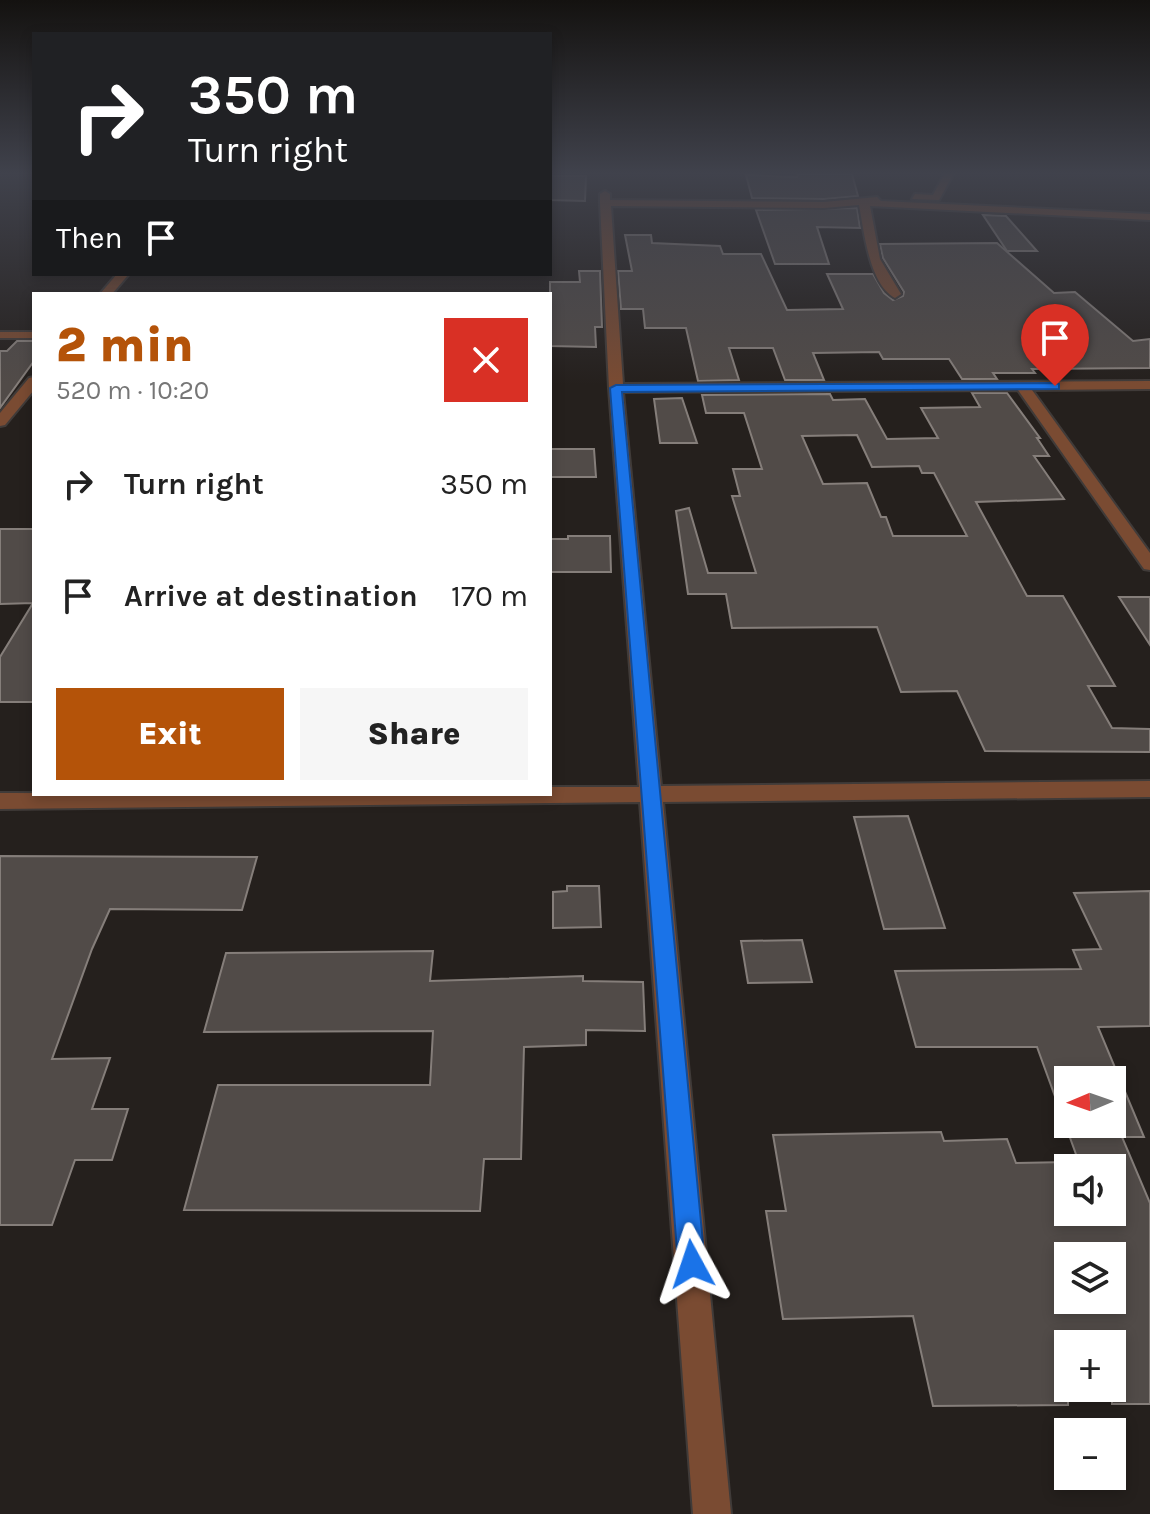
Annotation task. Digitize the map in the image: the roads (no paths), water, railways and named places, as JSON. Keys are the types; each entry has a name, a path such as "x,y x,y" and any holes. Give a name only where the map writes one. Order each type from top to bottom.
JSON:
{"street":[{"path":"608,244 616,388 712,1514"},
{"path":"871,244 874,259 895,294"},
{"path":"108,292 121,276"},
{"path":"0,422 32,383"},
{"path":"616,388 1150,385"},
{"path":"1023,387 1150,565"},
{"path":"0,801 1150,789"}],"lane":[{"path":"0,335 32,335"}]}
